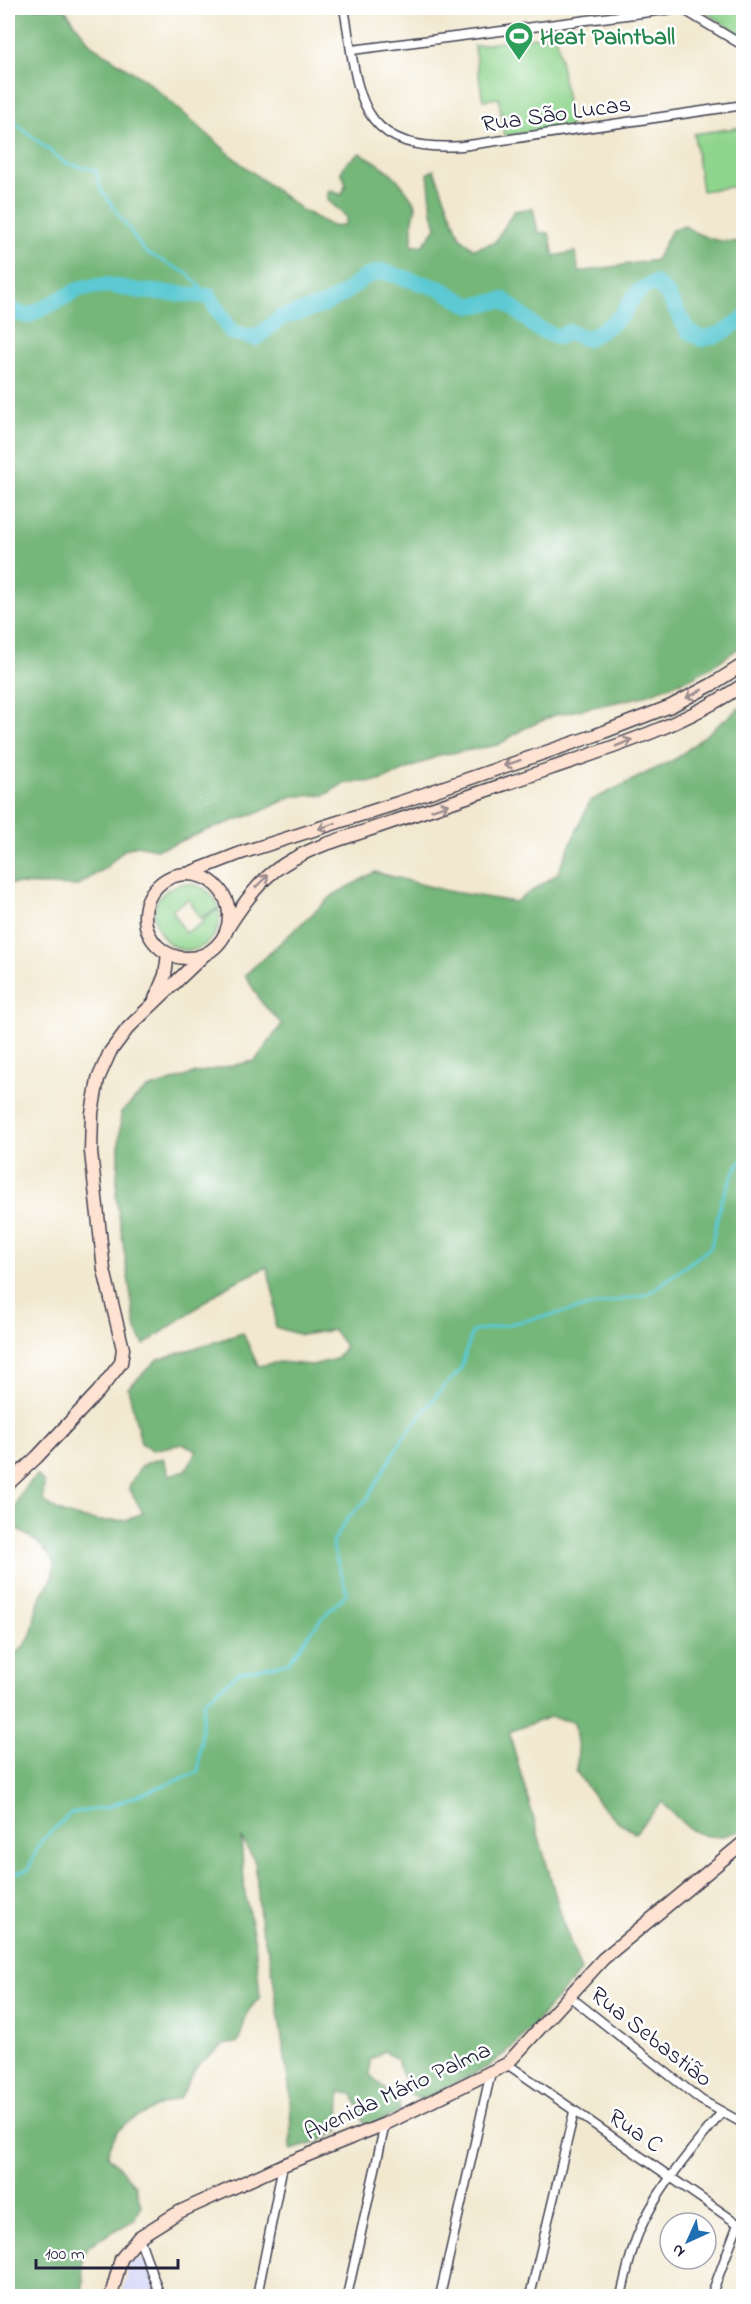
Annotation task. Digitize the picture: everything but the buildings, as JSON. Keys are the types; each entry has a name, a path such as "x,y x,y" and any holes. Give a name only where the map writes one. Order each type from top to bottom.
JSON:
{"main road":[{"path":"204,955 183,959 168,954 159,948 150,937 145,923 145,909 150,895 159,884 175,875 187,874 241,853 401,802 596,735 671,706 744,664"},
{"path":"8,1484 37,1457 98,1392 121,1363 123,1349 104,1270 92,1152 92,1113 98,1079 110,1052 128,1028 204,955 218,946 244,903 260,882 292,858 326,844 598,753 677,721 726,696 744,684"},
{"path":"187,874 206,879 221,891 228,909 227,929"},
{"path":"154,1002 165,975 168,954"},
{"name":"Avenida Mário Palma","path":"111,2296 121,2259 139,2236 180,2212 283,2165 385,2124 507,2064 603,1959 744,1842"}],"street":[{"path":"344,8 352,50 681,8 744,46"},
{"name":"Rua São Lucas","path":"352,50 363,103 370,116 379,126 397,138 415,145 436,148 744,105"},
{"name":"Rua Sebastião","path":"569,1996 701,2100 744,2124"},
{"name":"Rua C","path":"507,2064 741,2226"},
{"path":"440,2296 491,2072"},
{"path":"530,2296 574,2112"},
{"path":"621,2296 639,2232 670,2177 722,2112"},
{"path":"347,2296 385,2124"},
{"path":"257,2296 283,2165"},
{"path":"711,2296 741,2226"},
{"path":"139,2236 160,2296"}],"shaded area":[{"path":"131,2259 146,2261 158,2296 122,2296"}],"green space":[{"path":"8,8 64,8 91,45 147,81 239,162 302,210 336,227 345,224 346,217 327,199 329,190 342,195 346,183 341,172 346,163 360,153 392,174 416,205 412,225 412,246 423,245 436,228 428,173 434,170 460,237 474,249 495,242 514,211 533,208 538,232 549,233 554,256 575,252 579,272 656,260 672,230 685,226 713,239 728,242 743,241 743,645 691,678 640,697 555,715 523,729 498,745 440,755 380,781 344,783 325,795 293,796 260,812 168,846 156,849 137,845 124,850 105,868 77,886 12,884 8,881"},
{"path":"699,8 743,8 743,36"},
{"path":"556,34 571,127 504,136 499,98 483,100 474,46"},
{"path":"743,127 743,185 702,191 694,134"},
{"path":"743,705 743,1831 721,1836 702,1835 687,1827 662,1802 635,1833 601,1806 576,1771 578,1750 574,1722 550,1717 509,1732 564,1925 581,1971 517,2043 488,2067 422,2100 410,2095 397,2060 384,2051 370,2060 370,2075 399,2102 400,2112 366,2128 353,2094 340,2092 339,2131 318,2142 291,2150 290,2093 270,1957 261,1927 255,1862 241,1838 245,1894 255,1942 260,1997 248,2011 238,2043 225,2044 198,2065 179,2098 158,2106 125,2124 118,2131 109,2147 108,2155 135,2185 141,2205 134,2220 89,2245 82,2259 84,2280 81,2296 8,2296 8,1659 25,1644 32,1632 41,1595 52,1578 54,1563 36,1542 13,1527 16,1505 26,1487 37,1475 44,1482 43,1500 60,1512 93,1520 130,1519 143,1513 129,1488 141,1467 163,1458 169,1475 186,1470 197,1450 183,1444 152,1450 141,1443 128,1388 157,1360 243,1333 258,1366 280,1362 312,1365 336,1359 345,1346 333,1330 301,1335 275,1327 275,1300 267,1267 229,1285 144,1345 136,1330 116,1196 121,1112 145,1090 196,1073 255,1061 282,1024 262,1003 245,975 333,895 375,872 447,891 515,902 557,874 590,801 677,758"},
{"path":"181,884 199,886 209,892 219,908 200,918 189,899 172,909 185,933 203,923 201,920 219,909 219,922 215,933 210,940 196,949 182,950 169,943 160,932 155,919 156,905 164,893"}],"waterway":[{"path":"8,114 19,126 65,163 95,170 102,191 145,252 188,274 209,296"},
{"path":"8,310 28,316 82,288 108,285 140,291 209,296 231,332 256,338 280,318 321,306 342,295 365,277 381,271 441,289 470,306 504,300 538,329 558,337 569,332 587,339 619,318 640,291 656,283 667,294 688,331 702,339 722,333 744,318"},
{"path":"8,1875 28,1870 40,1842 71,1813 105,1808 198,1772 204,1701 240,1672 288,1663 320,1620 347,1593 332,1544 347,1519 367,1499 403,1438 443,1387 460,1371 472,1332 648,1294 711,1247 721,1201 738,1164 744,1160"}],"place":[{"name":"Heat Paintball","path":"519,62"}]}
